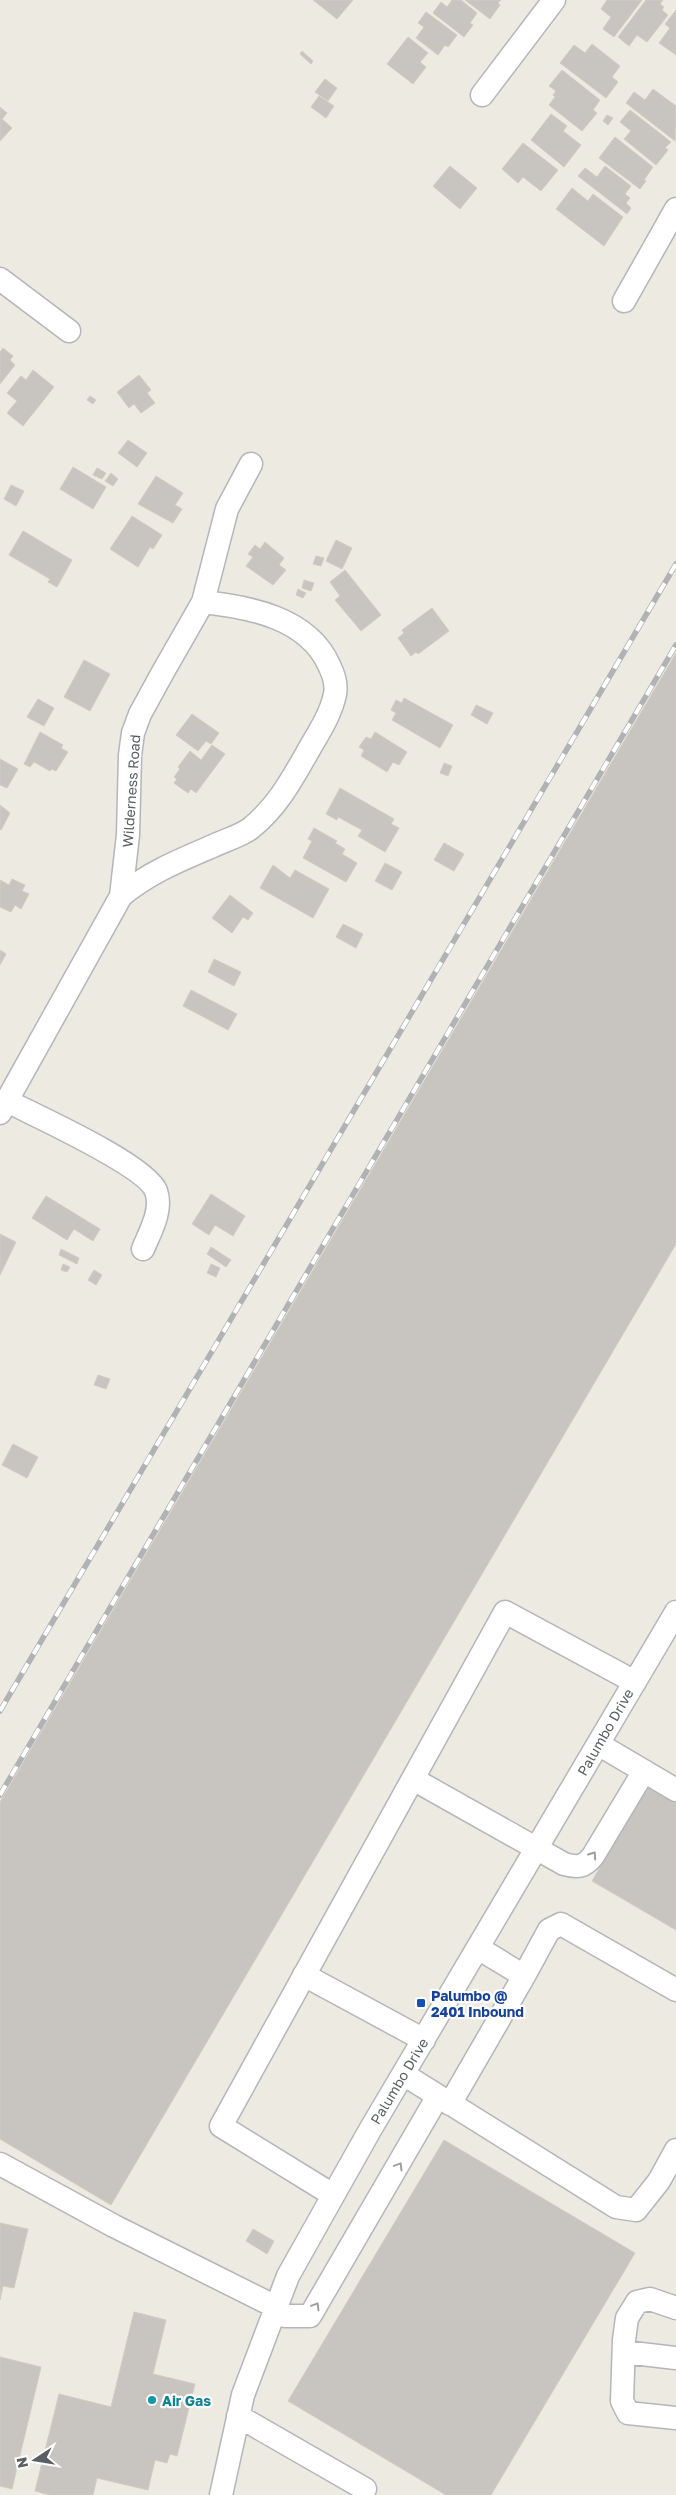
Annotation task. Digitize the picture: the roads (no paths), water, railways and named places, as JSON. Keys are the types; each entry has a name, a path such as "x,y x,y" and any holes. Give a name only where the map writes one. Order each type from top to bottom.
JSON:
{"street":[{"path":"482,95 554,0"},
{"path":"624,301 676,209"},
{"path":"0,279 69,331"},
{"name":"Wilderness Road","path":"3,1107 120,896 128,835 130,755 133,733 140,714 162,672 204,602 227,509 251,464"},
{"path":"120,896 137,882 160,868 249,830 267,814 282,797 319,732 335,695 335,678 326,659 314,642 298,628 271,615 233,605 204,602"},
{"path":"3,1107 102,1150 143,1174 152,1182 157,1193 157,1209 143,1249"},
{"path":"333,2195 221,2126 505,1612 635,1682"},
{"name":"Palumbo Drive","path":"221,2495 238,2416 256,2356 292,2269 403,2074 676,1612"},
{"path":"598,1744 676,1790"},
{"path":"413,1779 564,1864 578,1867 586,1865 594,1856 644,1771"},
{"path":"0,2164 114,2226 276,2307 285,2316 310,2316 444,2100 524,1976 549,1930 560,1924 676,1990"},
{"path":"478,1948 524,1976"},
{"path":"304,1976 424,2040"},
{"path":"403,2074 616,2207 636,2210 659,2181 676,2150"},
{"path":"676,2308 650,2299 637,2302 627,2318 622,2401 628,2413 676,2418"},
{"path":"624,2352 676,2358"},
{"path":"238,2416 365,2489"}],"railway":[{"path":"0,1711 676,564"},
{"path":"0,1795 676,645"}],"place":[{"name":"Palumbo @ 2401 Inbound","path":"421,2003"},
{"name":"Air Gas","path":"152,2400"}]}
